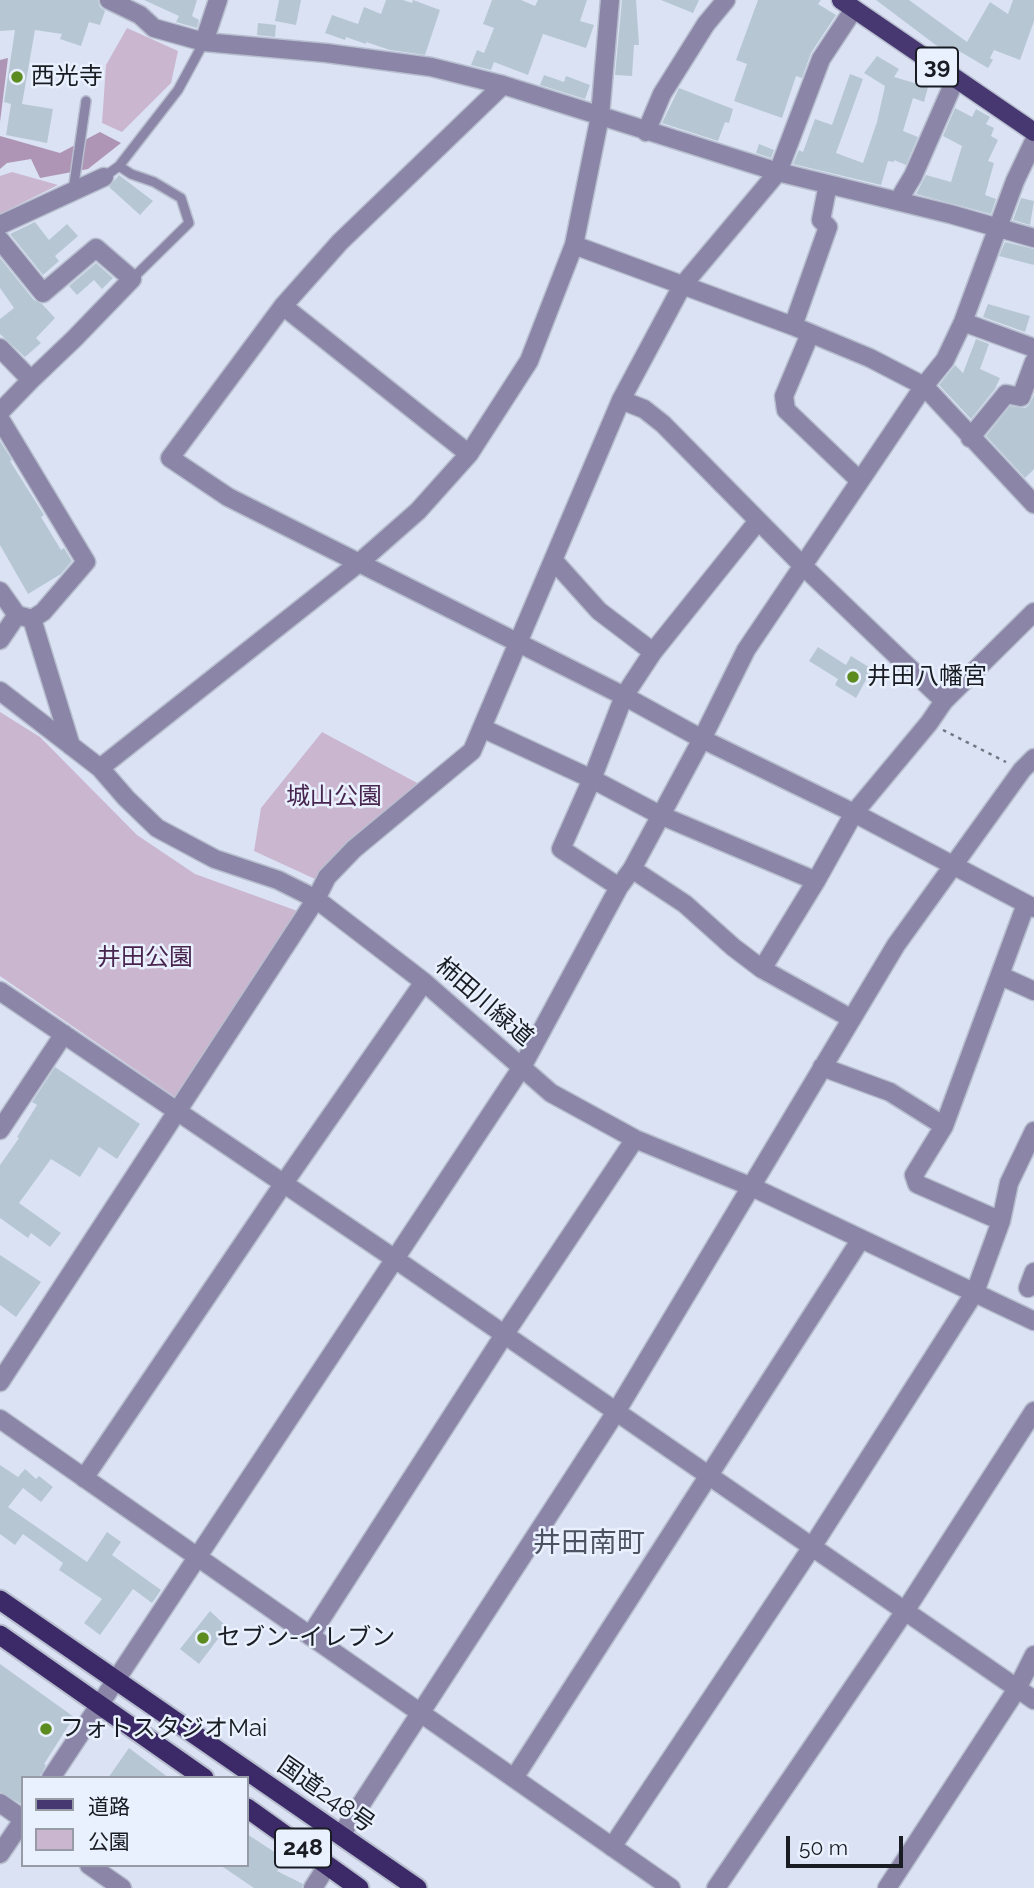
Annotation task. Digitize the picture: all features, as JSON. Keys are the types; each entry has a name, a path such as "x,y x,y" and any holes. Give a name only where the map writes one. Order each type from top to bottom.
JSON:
{"highway":[{"name":"国道248号","path":"0,1600 417,1888"},
{"path":"0,1634 201,1776"},
{"name":"248","path":"248,1809 359,1888"}],"main road":[{"name":"39","path":"847,5 1034,132"}],"street":[{"path":"109,0 144,8 155,28 204,42 326,53 431,67 503,85 778,172 1034,238"},
{"path":"204,42 218,0"},
{"path":"100,768 360,562 418,511 469,454 529,361 574,245 600,116 610,0"},
{"path":"646,132 662,94 706,24 726,0"},
{"path":"0,1382 316,899 327,877 354,849 472,751 621,400 682,286 778,172 821,59 847,5"},
{"path":"898,201 913,176 955,80"},
{"path":"503,85 340,242 283,306 170,458 228,497 624,696 702,739 854,813 1030,906 944,1126 914,1175 917,1184 1001,1221"},
{"path":"52,1776 522,1067 702,739 746,650 944,360 963,322 1015,181 1034,141"},
{"path":"0,225 104,177"},
{"path":"793,326 828,227 821,219 828,184"},
{"path":"0,240 43,293 96,248 132,279 75,340 0,412"},
{"path":"574,245 793,326 870,358 924,386 1034,504"},
{"path":"283,306 469,454"},
{"path":"963,322 1034,348"},
{"path":"810,334 784,396 786,411 860,481"},
{"path":"0,348 31,380"},
{"path":"971,438 1006,394 1021,397 1034,362"},
{"path":"621,400 644,409 663,424 802,565 944,701"},
{"path":"0,419 86,562 43,611 25,617 0,640"},
{"path":"619,887 561,849 624,696 653,652 758,521"},
{"path":"554,561 599,611 653,652"},
{"path":"0,591 25,617 71,746"},
{"path":"762,969 854,813 944,701 1034,612"},
{"name":"柿田川緑道","path":"0,691 100,768 157,828 215,859 278,880 316,899 424,982 551,1093 635,1139 752,1187 1034,1321"},
{"path":"482,728 592,779 660,815 816,881"},
{"path":"341,1835 616,1412 896,945 951,866 1030,768"},
{"path":"632,869 685,904 762,969 852,1019"},
{"path":"1001,976 1034,991"},
{"path":"84,1478 424,982"},
{"path":"0,990 1034,1700"},
{"path":"0,1130 64,1034"},
{"path":"822,1067 890,1092 944,1126"},
{"path":"612,1847 812,1547 975,1292 1001,1221 1009,1183 1034,1131"},
{"path":"310,1636 504,1335 635,1139"},
{"path":"513,1778 861,1238"},
{"path":"716,1888 905,1611 1034,1410"},
{"path":"0,1419 671,1888"},
{"path":"887,1888 1017,1689 1034,1655"},
{"path":"0,1803 21,1818"},
{"path":"0,1854 21,1822"},
{"path":"313,1888 327,1866"},
{"path":"92,1867 122,1888"}],"lane":[{"path":"104,177 119,166 178,90 204,42"},
{"path":"73,191 86,101"},
{"path":"119,166 131,174 155,182 181,198 190,223 132,279"}],"path":[{"path":"929,723 1030,768"}],"green space":[{"path":"127,28 178,51 171,83 122,132 102,123 106,65"},
{"path":"12,172 58,185 0,214 0,176"},
{"name":"井田公園","path":"0,712 40,737 137,835 195,874 303,913 175,1097 0,976"},
{"name":"城山公園","path":"322,732 421,785 315,879 254,851 261,808"}],"shaded area":[{"path":"8,58 0,122 0,60"},
{"path":"100,132 121,143 88,169 40,178 31,159 7,163 0,169 0,136 60,153"}],"building":[{"path":"0,0 98,0 105,11 100,25 89,22 81,46 60,39 62,34 35,30 22,104 53,109 47,143 6,135 11,104 4,102 15,30 0,31"},
{"path":"144,0 197,0 192,16 199,20 197,28 176,22 179,16"},
{"path":"279,0 301,0 296,25 275,21"},
{"path":"386,0 412,3 413,0 440,10 425,55 390,50 325,33 332,15 358,24 364,7 381,14"},
{"path":"492,0 521,0 535,6 538,0 587,0 580,21 594,25 586,48 543,34 528,75 494,62 491,70 471,65 477,50 484,53 494,28 483,24"},
{"path":"622,0 636,0 639,45 634,45 632,76 615,75"},
{"path":"661,0 699,0 693,13"},
{"path":"758,0 821,0 818,4 836,15 811,53 802,78 796,76 782,118 734,101 747,64 736,60"},
{"path":"876,0 909,0 967,42 990,2 1008,14 1013,0 1034,0 1034,21 1020,60 994,50 990,58 993,60 988,68 959,51 953,58"},
{"path":"258,23 276,25 275,37 257,35"},
{"path":"877,56 899,69 894,77 928,87 924,102 913,98 903,131 918,137 906,165 894,160 888,161 881,185 793,164 799,150 803,152 815,119 832,125 850,74 863,79 836,153 863,163 877,122 885,86 864,73"},
{"path":"544,75 564,82 566,76 590,85 585,99 540,85"},
{"path":"679,88 733,109 729,123 725,122 718,141 662,123"},
{"path":"955,108 972,117 976,109 990,117 986,124 994,128 991,136 998,140 988,161 994,163 985,195 996,199 991,214 916,194 926,175 951,182 962,146 943,136"},
{"path":"759,144 774,150 771,158 756,153"},
{"path":"119,175 153,201 140,215 109,187"},
{"path":"1021,198 1034,201 1030,225 1013,220"},
{"path":"35,222 49,240 67,224 78,236 55,256 59,261 43,275 10,234"},
{"path":"1005,242 1034,249 1034,265 999,256"},
{"path":"0,258 34,300 42,304 55,318 36,338 41,343 25,357 0,334 0,319 14,308 0,288"},
{"path":"96,263 113,278 102,289 94,280 77,295 69,286"},
{"path":"988,304 1030,316 1025,332 983,317"},
{"path":"976,339 989,344 980,369 1000,378 995,389 971,419 939,385 955,365 963,373"},
{"path":"1034,395 1034,469 1025,478 986,436 1010,406 1025,408"},
{"path":"0,441 44,515 41,517 61,550 64,548 72,561 61,574 28,594 0,545"},
{"path":"818,647 846,665 851,656 872,669 856,698 835,685 838,679 809,661"},
{"path":"55,1067 140,1124 117,1159 99,1147 80,1177 51,1159 19,1203 61,1233 50,1247 31,1233 28,1238 0,1218 0,1165 19,1138 17,1137 37,1105 32,1102"},
{"path":"0,1255 41,1282 16,1317 0,1305"},
{"path":"0,1465 18,1477 25,1469 36,1479 39,1476 53,1487 41,1502 23,1488 8,1507 87,1562 107,1532 121,1542 112,1555 161,1590 152,1603 133,1589 100,1635 84,1623 102,1599 59,1570 63,1563 23,1534 15,1545 0,1534"},
{"name":"セブン-イレブン","path":"210,1611 227,1627 199,1664 180,1649"},
{"path":"0,1664 74,1717 44,1764 46,1765 40,1776 21,1776 21,1804 0,1792"},
{"path":"129,1748 166,1776 109,1776"},
{"path":"248,1835 285,1859 277,1871 303,1884 302,1888 254,1888 223,1867 248,1867"}],"place":[{"name":"西光寺","path":"17,77"},
{"name":"井田八幡宮","path":"853,677"},
{"name":"セブン-イレブン","path":"203,1638"},
{"name":"フォトスタジオMai","path":"46,1729"}],"district":[{"name":"井田南町","path":"589,1544"}]}
